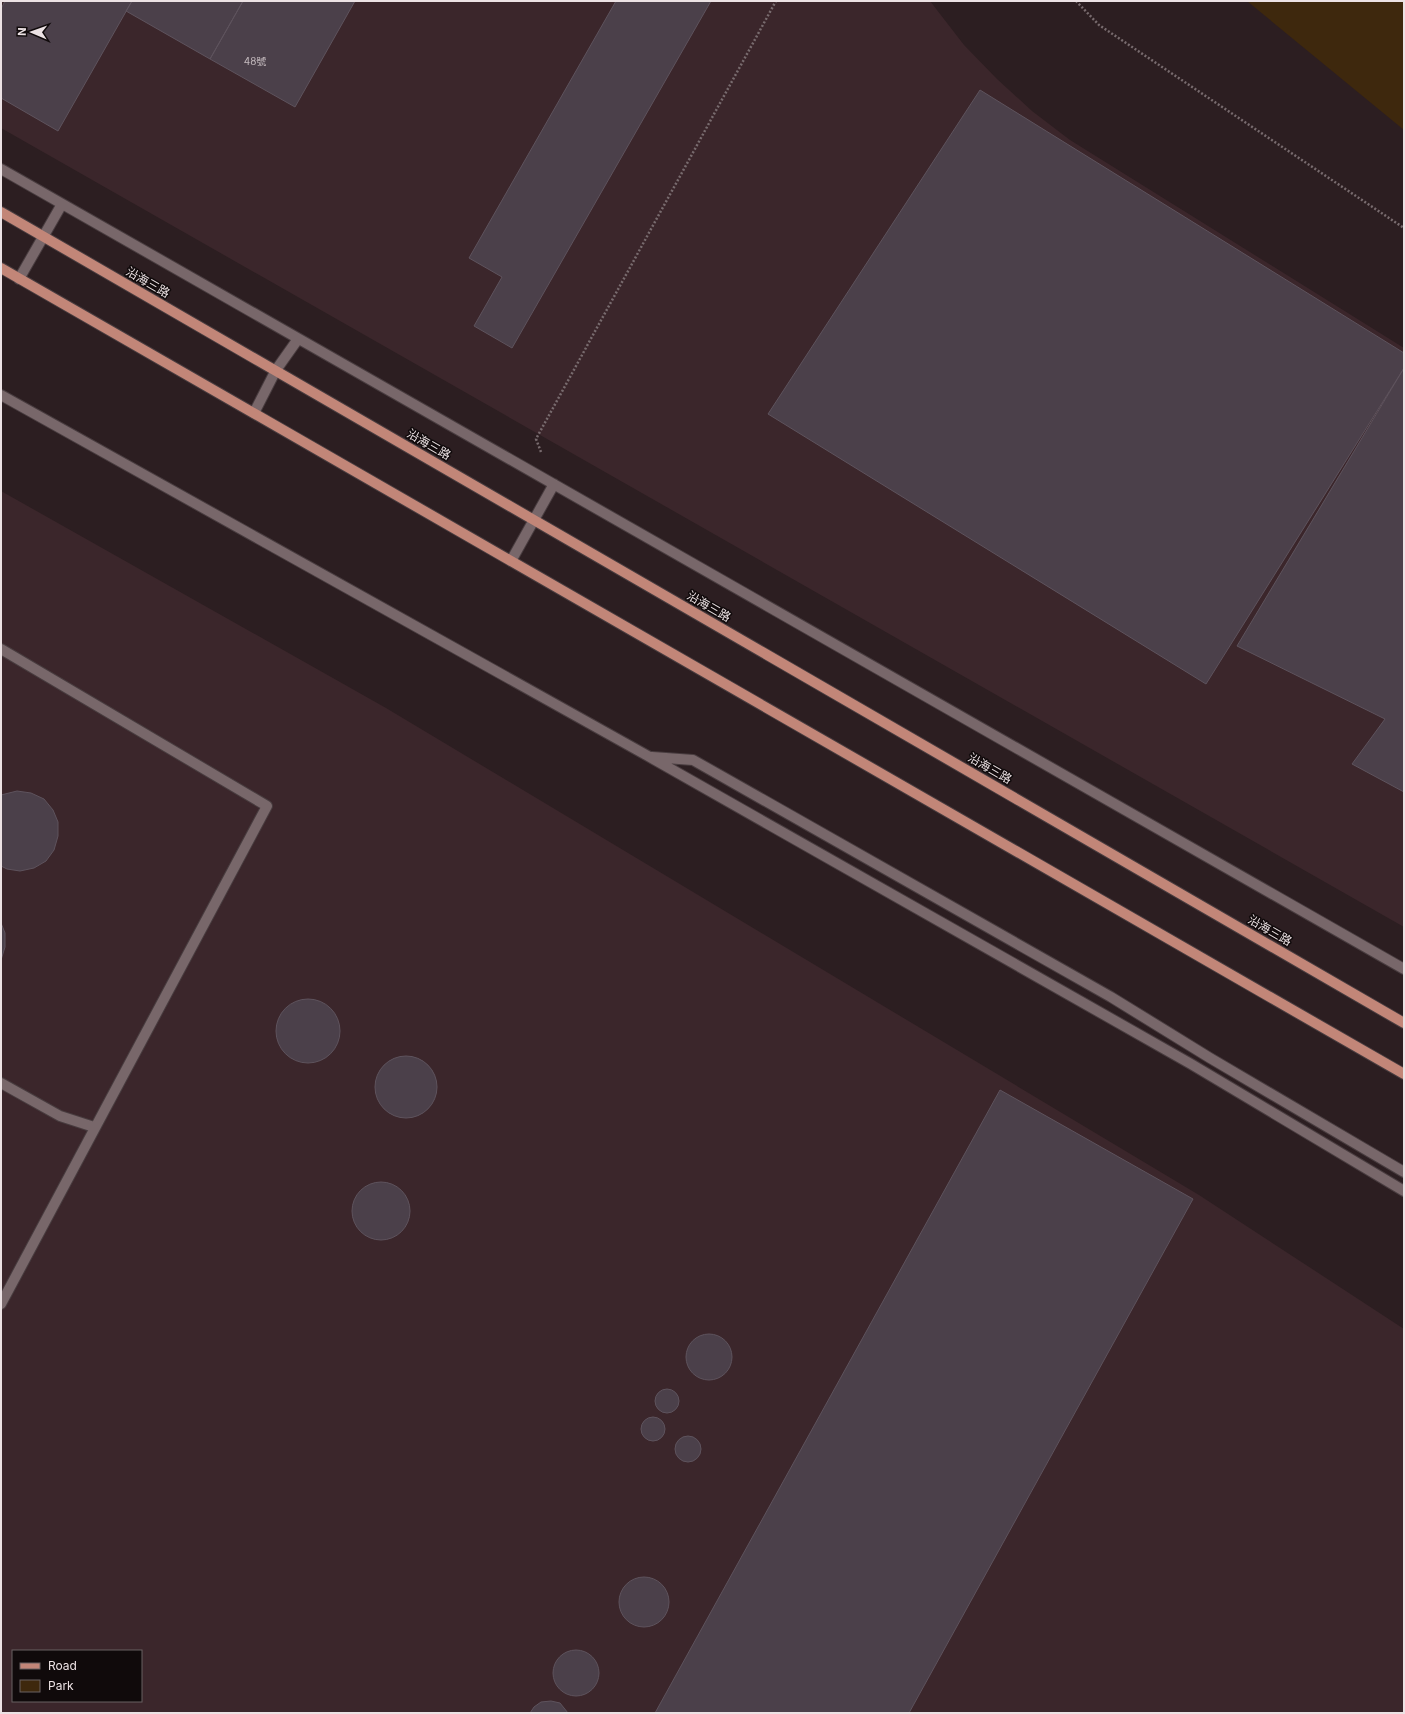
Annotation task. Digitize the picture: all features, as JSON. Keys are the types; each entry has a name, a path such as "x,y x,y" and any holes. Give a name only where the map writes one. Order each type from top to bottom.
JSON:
{"main road":[{"name":"沿海三路","path":"1,212 1404,1023"},
{"path":"1,268 1404,1074"}],"street":[{"name":"沿海三路","path":"1,169 1404,969"},
{"path":"19,279 62,204"},
{"path":"254,414 276,370 298,339"},
{"path":"1,395 648,756 1191,1064 1404,1192"},
{"path":"511,561 554,484"},
{"path":"1,649 267,806 94,1127 1,1304"},
{"path":"648,756 693,760 1104,993 1210,1058 1404,1172"},
{"path":"1,1083 60,1116 94,1127"}],"path":[{"path":"554,484 536,439 776,1"},
{"path":"1076,1 1099,25 1404,228"}],"shaded area":[{"path":"1,1 930,1 964,45 997,79 1032,111 1070,140 1404,348 1404,927 1,128"},
{"path":"1,491 386,708 1199,1195 1404,1329 1404,1713 1,1713"}],"green space":[{"path":"1247,1 1404,1 1404,130"}],"building":[{"path":"5,1 132,1 58,131 1,98 1,9"},
{"path":"132,1 243,1 210,59 126,11"},
{"path":"243,1 355,1 295,107 210,59"},
{"path":"616,1 711,1 512,348 474,326 502,277 469,258"},
{"path":"980,90 1404,353 1404,368 1206,684 768,414"},
{"path":"1404,368 1404,792 1352,764 1385,719 1237,646"},
{"path":"17,791 31,793 44,799 53,810 58,822 58,836 54,850 46,861 34,868 20,871 7,869 1,866 1,795"},
{"path":"1,923 5,933 5,947 1,960"},
{"path":"308,999 326,1005 334,1013 340,1031 334,1049 326,1057 308,1063 290,1057 282,1049 276,1031 282,1013 290,1005"},
{"path":"406,1056 418,1058 428,1065 435,1075 437,1087 435,1099 428,1109 418,1116 406,1118 394,1116 384,1109 377,1099 375,1087 377,1075 384,1065 394,1058"},
{"path":"1000,1090 1193,1199 909,1713 655,1713"},
{"path":"381,1182 392,1184 405,1195 408,1200 410,1211 408,1222 397,1235 392,1238 381,1240 370,1238 357,1227 354,1222 352,1211 354,1200 365,1187 370,1184"},
{"path":"714,1334 726,1340 731,1348 731,1366 726,1374 718,1379 704,1380 692,1374 687,1366 686,1352 692,1340 700,1335"},
{"path":"667,1389 675,1393 679,1401 675,1409 667,1413 659,1409 655,1401 659,1393"},
{"path":"653,1417 661,1421 665,1429 661,1437 653,1441 645,1437 641,1429 645,1421"},
{"path":"688,1436 697,1440 701,1449 697,1458 688,1462 679,1458 675,1449 679,1440"},
{"path":"644,1577 658,1581 665,1588 669,1602 665,1616 658,1623 644,1627 630,1623 623,1616 619,1602 623,1588 630,1581"},
{"path":"572,1650 580,1650 589,1654 595,1660 599,1673 595,1686 589,1692 580,1696 572,1696 563,1692 557,1686 553,1677 553,1669 557,1660 563,1654"},
{"path":"551,1701 560,1703 568,1713 530,1713 534,1707 541,1702"}]}
